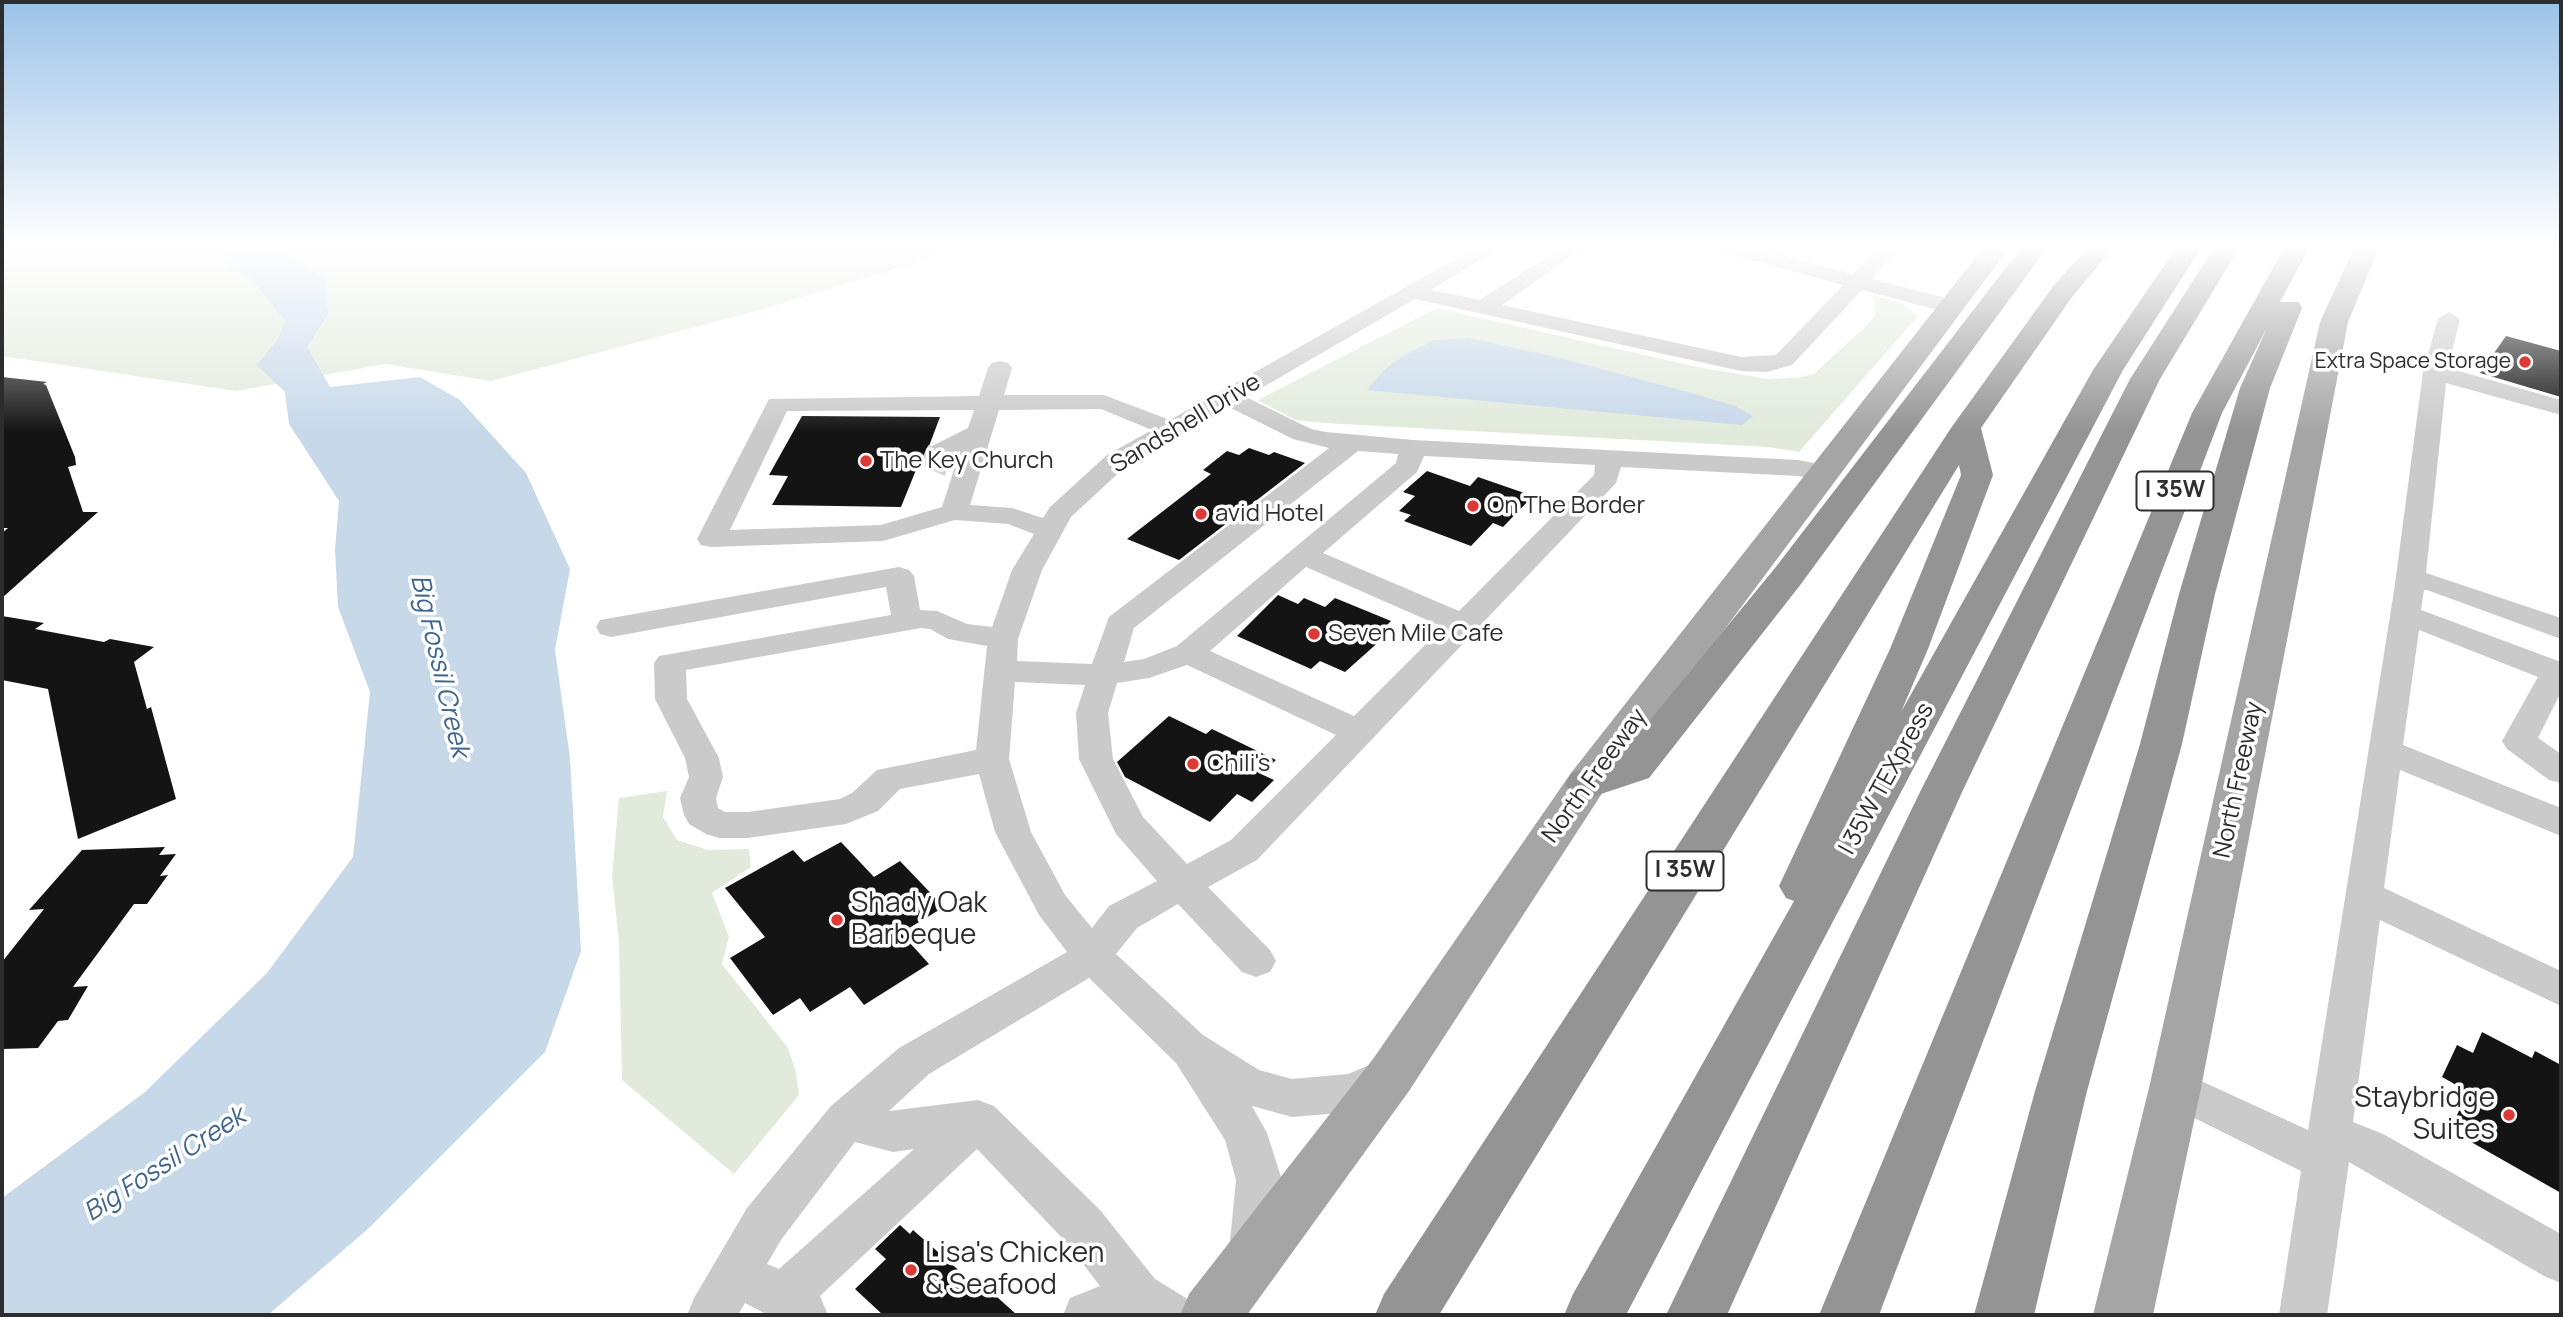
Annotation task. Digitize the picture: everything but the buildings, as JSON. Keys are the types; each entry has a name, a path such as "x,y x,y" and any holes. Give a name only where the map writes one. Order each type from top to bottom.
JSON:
{"highway":[{"path":"1586,784 1634,768 1788,576 1988,309"},
{"name":"I 35W","path":"1405,1315 1966,428 2050,309"},
{"name":"I 35W TEXpress","path":"1594,1315 1679,1154 1866,817 2108,370 2148,309"},
{"name":"I 35W TEXpress","path":"1696,1315 1942,790 2145,379 2188,309"},
{"name":"I 35W","path":"1849,1315 2207,413 2263,309"},
{"path":"2004,1315 2061,1091 2161,744 2197,594 2255,388 2288,309"},
{"path":"1679,1154 1909,649 1976,475 1966,428"}],"main road":[{"name":"North Freeway","path":"1210,1315 1391,1075 1586,784 1826,473 1946,309"},
{"name":"North Freeway","path":"2123,1315 2175,1088 2334,322 2339,309"}],"street":[{"name":"Sandshell Drive","path":"1381,309 1116,461 1060,513 1027,570 1001,655 992,759 1013,832 1052,905 1092,956 1188,1048 1248,1086 1292,1098 1351,1093 1391,1075"},
{"path":"1482,310 1741,364 1767,365 1784,359 1832,309"},
{"path":"2303,1315 2407,597 2435,372 2449,319"},
{"path":"957,503 1000,368"},
{"path":"2435,372 2561,408"},
{"path":"1227,397 1302,434 1353,442 1413,448 1798,468 1826,473"},
{"path":"1050,531 1012,516 957,503 883,533 711,539 778,404 1104,402 1171,429"},
{"path":"957,503 937,461 980,432"},
{"path":"1256,961 1129,825 1096,759 1091,713 1120,624 1353,442"},
{"path":"670,663 907,622 937,620 1001,655 1104,675 1149,668 1188,653 1408,466 1413,448"},
{"path":"711,1315 764,1224 847,1120 914,1061 1014,1001 1048,985 1092,956 1123,918 1244,849 1361,733 1607,477 1609,458"},
{"path":"1302,555 1464,624"},
{"path":"611,627 899,576 907,622"},
{"path":"2407,597 2432,582 2561,629"},
{"path":"2407,597 2558,673 2519,741 2561,771"},
{"path":"669,617 671,699 702,758 706,777 698,798 702,815 719,825 748,825 846,811 865,802 889,779 992,759"},
{"path":"1188,653 1361,733"},
{"path":"2385,751 2561,823"},
{"path":"2365,896 2561,989"},
{"name":"Sandshell Drive","path":"1188,1048 1245,1133 1259,1180 1253,1256"},
{"path":"2175,1088 2329,1147 2367,1148 2561,1260"},
{"path":"847,1120 892,1132 978,1120"},
{"path":"978,1120 1083,1226 1154,1305"},
{"path":"736,1275 794,1306 978,1120"},
{"path":"1087,1315 1154,1305"}],"green space":[{"path":"2,309 761,309 491,381 385,364 236,391 2,356"},
{"path":"1434,309 1697,367 1768,379 1814,374 1871,321 1876,311 1910,309 1918,316 1799,452 1768,447 1324,423 1295,420 1258,400"},
{"path":"667,791 663,817 677,840 708,850 749,849 751,867 712,893 729,937 722,964 788,1048 796,1072 799,1095 734,1174 622,1080 619,942 612,876 619,798"}],"water":[{"name":"Big Fossil Creek","path":"276,309 328,309 328,314 307,347 330,387 420,377 460,400 526,473 570,569 555,650 570,758 581,951 545,1052 369,1228 268,1315 2,1315 2,1198 145,1092 267,973 353,857 370,692 338,607 335,550 339,501 289,424 285,392 257,365 278,339 285,321"},
{"path":"1469,338 1560,358 1695,394 1735,406 1753,416 1742,425 1367,390 1383,371 1403,356 1434,340"}],"tunnel":[{"path":"932,470 941,451"}],"place":[{"name":"Extra Space Storage","path":"2525,362"},
{"name":"The Key Church","path":"866,461"},
{"name":"On The Border","path":"1473,506"},
{"name":"avid Hotel","path":"1201,514"},
{"name":"Seven Mile Cafe","path":"1314,634"},
{"name":"Chili's","path":"1193,764"},
{"name":"Shady Oak Barbeque","path":"837,920"},
{"name":"Staybridge Suites","path":"2509,1115"},
{"name":"Lisa's Chicken & Seafood","path":"911,1270"}]}
